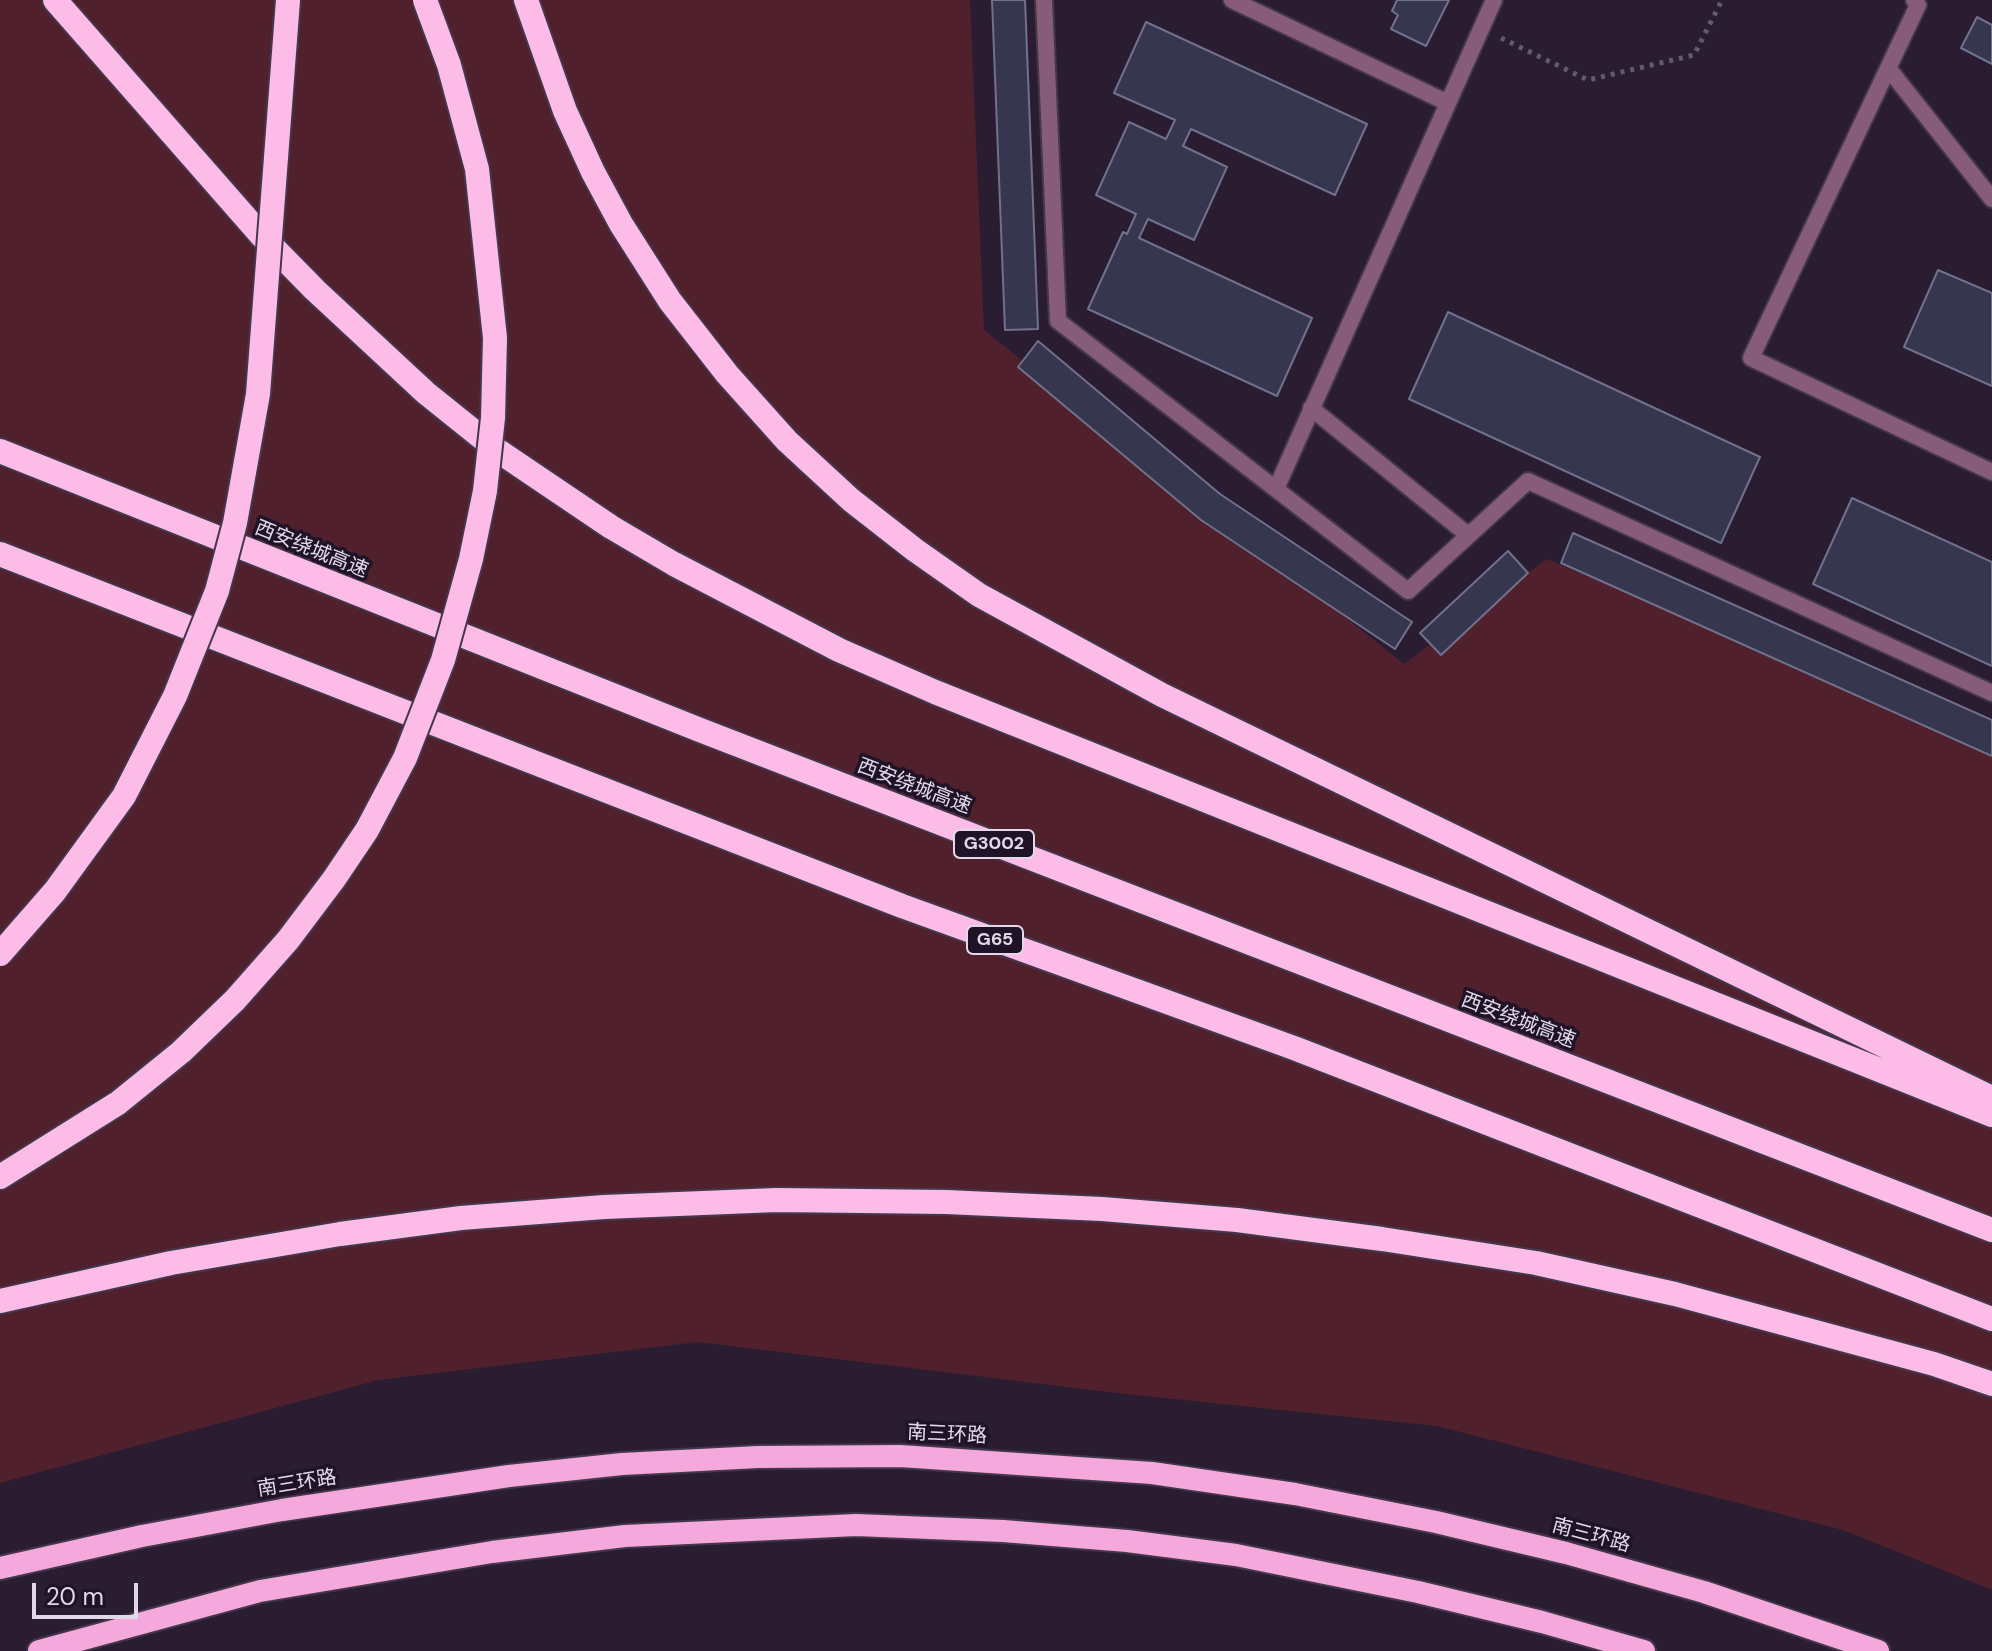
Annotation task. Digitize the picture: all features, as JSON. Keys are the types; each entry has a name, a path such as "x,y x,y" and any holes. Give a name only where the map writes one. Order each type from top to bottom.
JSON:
{"highway":[{"path":"55,0 261,235 405,374 497,450 611,527 674,564 839,650 935,692 1992,1115"},
{"path":"0,954 55,891 124,796 175,696 217,591 235,523 258,394 288,0"},
{"path":"0,1177 118,1103 181,1052 235,1000 288,940 367,830 405,758 443,660 471,559 485,491 493,418 495,338 477,169 449,65 425,0"},
{"path":"526,0 565,111 593,172 621,224 670,301 727,374 787,441 851,500 915,550 979,595 1162,695 1992,1098"},
{"name":"西安绕城高速","path":"0,451 715,736 1992,1230"},
{"name":"G65","path":"0,554 902,906 1294,1048 1992,1319"},
{"path":"0,1301 171,1263 340,1234 461,1218 604,1207 777,1200 946,1202 1102,1209 1237,1220 1536,1263 1705,1302 1934,1364 1992,1384"},
{"name":"南三环路","path":"0,1568 142,1536 282,1510 509,1476 622,1464 758,1457 900,1456 1152,1473 1326,1500 1566,1553 1704,1592 1878,1651"},
{"path":"39,1651 260,1591 478,1554 625,1536 856,1525 1003,1531 1236,1555 1418,1592 1644,1651"}],"street":[{"path":"1044,0 1058,321 1408,591 1528,481 1992,693"},
{"path":"1232,0 1448,103"},
{"path":"1276,489 1494,0"},
{"path":"1914,0 1918,5 1751,358 1992,472"},
{"path":"1888,68 1992,199"},
{"path":"1311,408 1468,535"}],"path":[{"path":"1481,29 1588,80 1694,55 1722,0"}],"shaded area":[{"path":"0,0 970,0 984,330 1404,664 1547,559 1992,747 1992,1590 1843,1530 1437,1426 1116,1393 698,1342 378,1380 0,1483"}],"building":[{"path":"992,0 1025,0 1038,329 1005,330"},
{"path":"1397,0 1449,0 1426,46 1391,29 1398,15 1392,11"},
{"path":"1977,17 1992,25 1992,64 1961,48"},
{"path":"1146,22 1367,124 1335,195 1191,129 1183,146 1227,167 1194,240 1148,219 1139,238 1312,318 1277,396 1088,309 1123,232 1127,234 1136,214 1096,195 1129,122 1166,139 1175,120 1114,93"},
{"path":"1938,270 1992,293 1992,386 1904,347"},
{"path":"1448,312 1760,457 1721,543 1409,399"},
{"path":"1038,341 1220,494 1412,622 1395,649 1201,520 1018,367"},
{"path":"1852,498 1992,562 1992,666 1813,584"},
{"path":"1573,533 1992,720 1992,756 1561,563"},
{"path":"1508,551 1528,573 1441,655 1420,633"}]}
